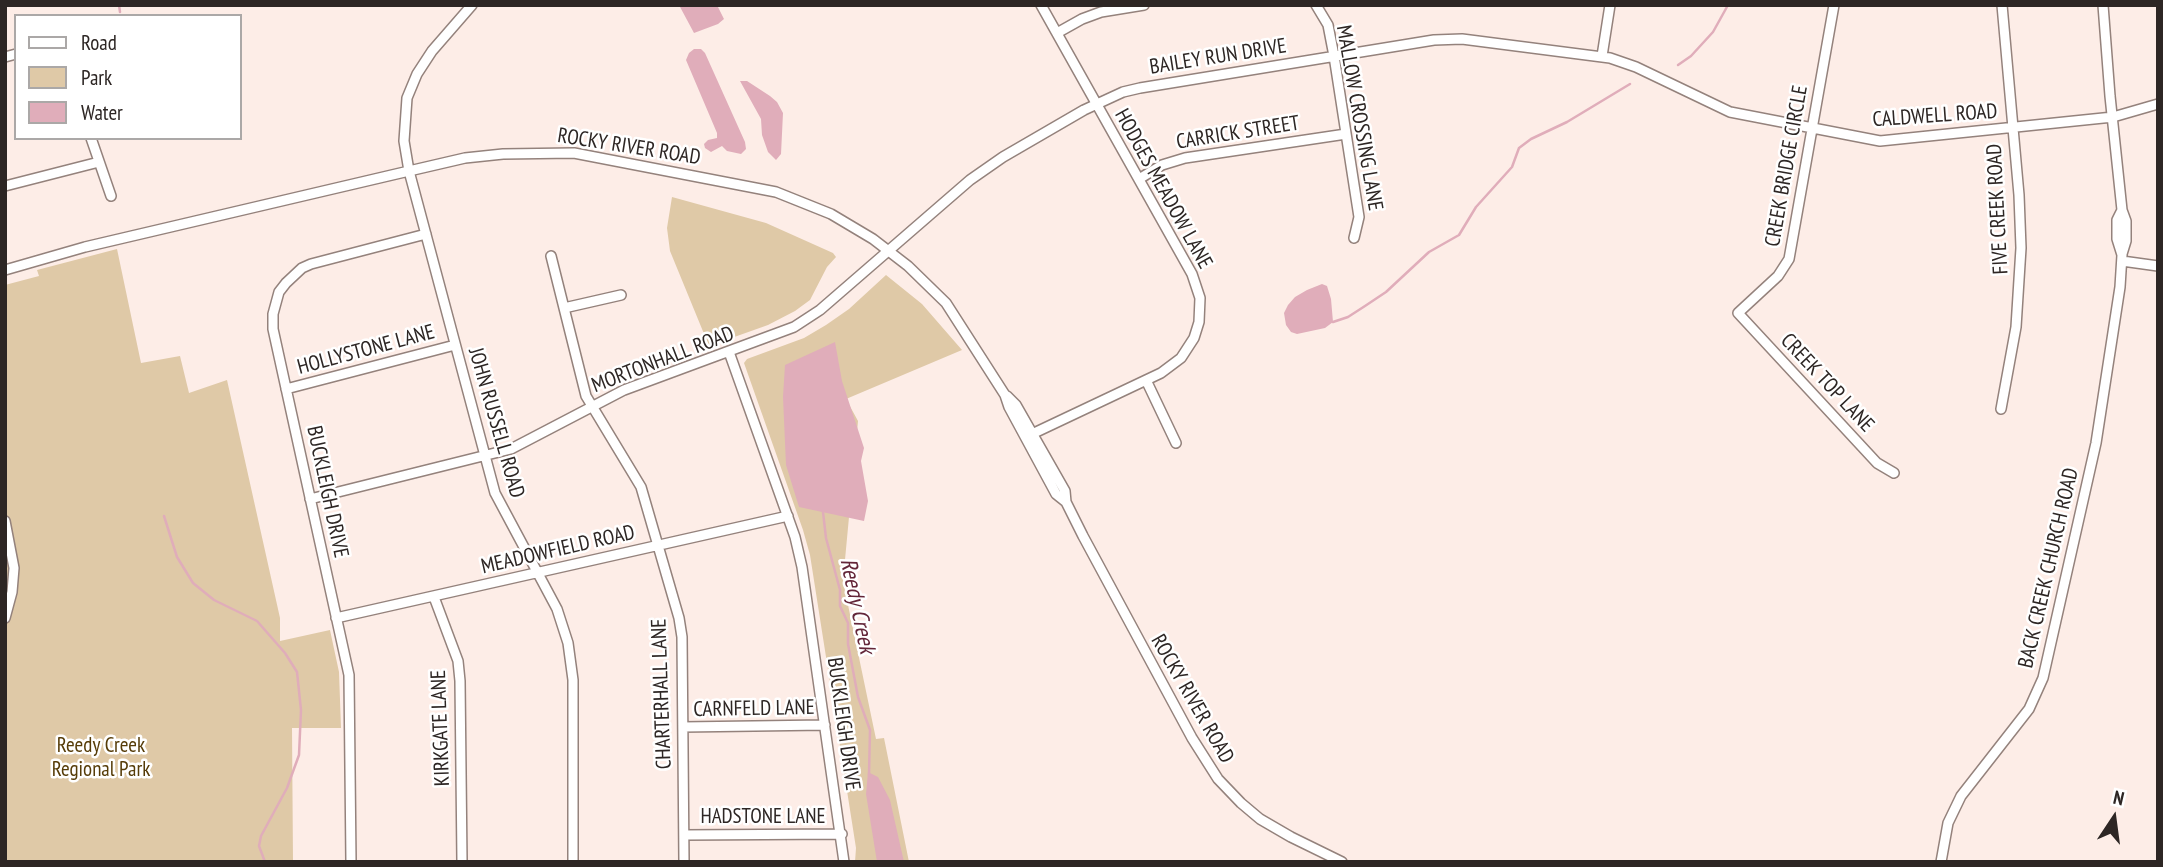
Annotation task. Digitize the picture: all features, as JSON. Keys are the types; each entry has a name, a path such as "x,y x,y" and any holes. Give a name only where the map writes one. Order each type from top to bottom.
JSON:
{"street":[{"name":"JOHN RUSSELL ROAD","path":"472,5 428,57 410,92 404,141 455,345 499,503 557,609 568,643 573,680 573,862"},
{"name":"HODGES MEADOW LANE","path":"1032,434 1161,373 1181,358 1194,338 1199,322 1200,298 1192,274 1041,5"},
{"path":"1057,33 1101,12 1144,5"},
{"name":"MALLOW CROSSING LANE","path":"1316,5 1328,25 1334,56 1359,217 1354,238"},
{"path":"1602,56 1611,5"},
{"name":"CREEK BRIDGE CIRCLE","path":"1738,313 1778,276 1789,259 1834,5"},
{"name":"FIVE CREEK ROAD","path":"2001,409 2014,340 2020,274 2019,195 2002,5"},
{"name":"BACK CREEK CHURCH ROAD","path":"1941,862 1948,823 1961,796 2029,709 2043,678 2096,443 2122,258 2117,239 2117,219 2122,210 2103,5"},
{"name":"BAILEY RUN DRIVE","path":"888,250 970,180 1003,157 1084,110 1123,92 1434,40 1462,39 1602,56"},
{"name":"CALDWELL ROAD","path":"1602,56 1636,67 1730,112 1871,140 1889,141 2113,117 2158,104"},
{"name":"CARRICK STREET","path":"1139,179 1162,165 1185,158 1346,134"},
{"path":"92,140 111,196"},
{"name":"ROCKY RIVER ROAD","path":"5,270 85,247 465,158 526,152 573,153 776,192 831,214 888,250 946,303 1005,395 1056,494 1066,502"},
{"path":"5,186 99,162"},
{"name":"BUCKLEIGH DRIVE","path":"351,862 349,675 273,329 276,303 286,283 302,268 426,234"},
{"name":"MORTONHALL ROAD","path":"310,499 485,456 531,440 624,390 794,327 820,310 888,250"},
{"name":"CHARTERHALL LANE","path":"551,256 586,396 641,486 682,637 684,862"},
{"path":"2122,258 2158,266"},
{"path":"564,308 621,295"},
{"name":"CREEK TOP LANE","path":"1738,313 1877,463 1894,474"},
{"name":"HOLLYSTONE LANE","path":"286,389 455,345"},
{"name":"BUCKLEIGH DRIVE","path":"729,352 788,516 802,567 844,862"},
{"path":"1146,380 1176,443"},
{"name":"ROCKY RIVER ROAD","path":"1005,395 1016,405 1065,491 1066,502 1159,680 1218,779 1260,819 1342,862"},
{"name":"MEADOWFIELD ROAD","path":"336,618 788,516"},
{"path":"5,521 14,568 12,592 5,618"},
{"name":"KIRKGATE LANE","path":"434,597 458,661 461,862"},
{"name":"CARNFELD LANE","path":"682,727 825,725"},
{"name":"HADSTONE LANE","path":"684,835 842,834"}],"green space":[{"path":"672,197 766,223 833,253 836,257 827,267 810,300 795,311 768,325 709,346 670,251 667,228"},
{"name":"Reedy Creek Regional Park","path":"117,249 141,363 180,356 189,393 227,380 280,618 280,641 330,630 339,672 341,728 292,728 293,862 5,862 5,285 39,276 37,270"},
{"path":"886,275 922,304 962,350 846,399 858,421 843,581 876,739 884,738 909,862 855,862 856,848 810,555 744,363 747,359 804,338 826,325 849,309"}],"water":[{"path":"679,5 717,5 724,19 694,33"},
{"path":"694,49 701,49 705,53 745,142 746,149 741,154 727,151 722,146 711,152 705,148 704,144 717,138 717,133 686,60"},
{"path":"740,81 747,81 770,96 783,113 781,154 776,160 768,152 762,135 761,119"},
{"path":"1322,284 1327,286 1331,299 1333,322 1325,328 1297,334 1291,332 1286,325 1284,313 1288,305 1295,297"},
{"path":"835,342 842,381 864,448 861,461 868,501 864,521 799,507 786,465 783,397 785,365"},
{"path":"868,772 878,777 890,800 904,862 877,862 866,794"}],"waterway":[{"path":"119,5 120,12"},
{"path":"1678,65 1691,56 1713,32 1728,5"},
{"path":"1333,322 1348,317 1386,292 1429,252 1459,235 1476,207 1512,167 1519,148 1630,84"},
{"name":"Reedy Creek","path":"823,512 826,538 840,590 840,606 848,623 848,644 858,697 870,730 869,775"},
{"path":"164,516 177,557 193,583 214,600 257,621 285,653 297,672 301,710 299,755 287,788 261,836 259,846 265,862"}]}
